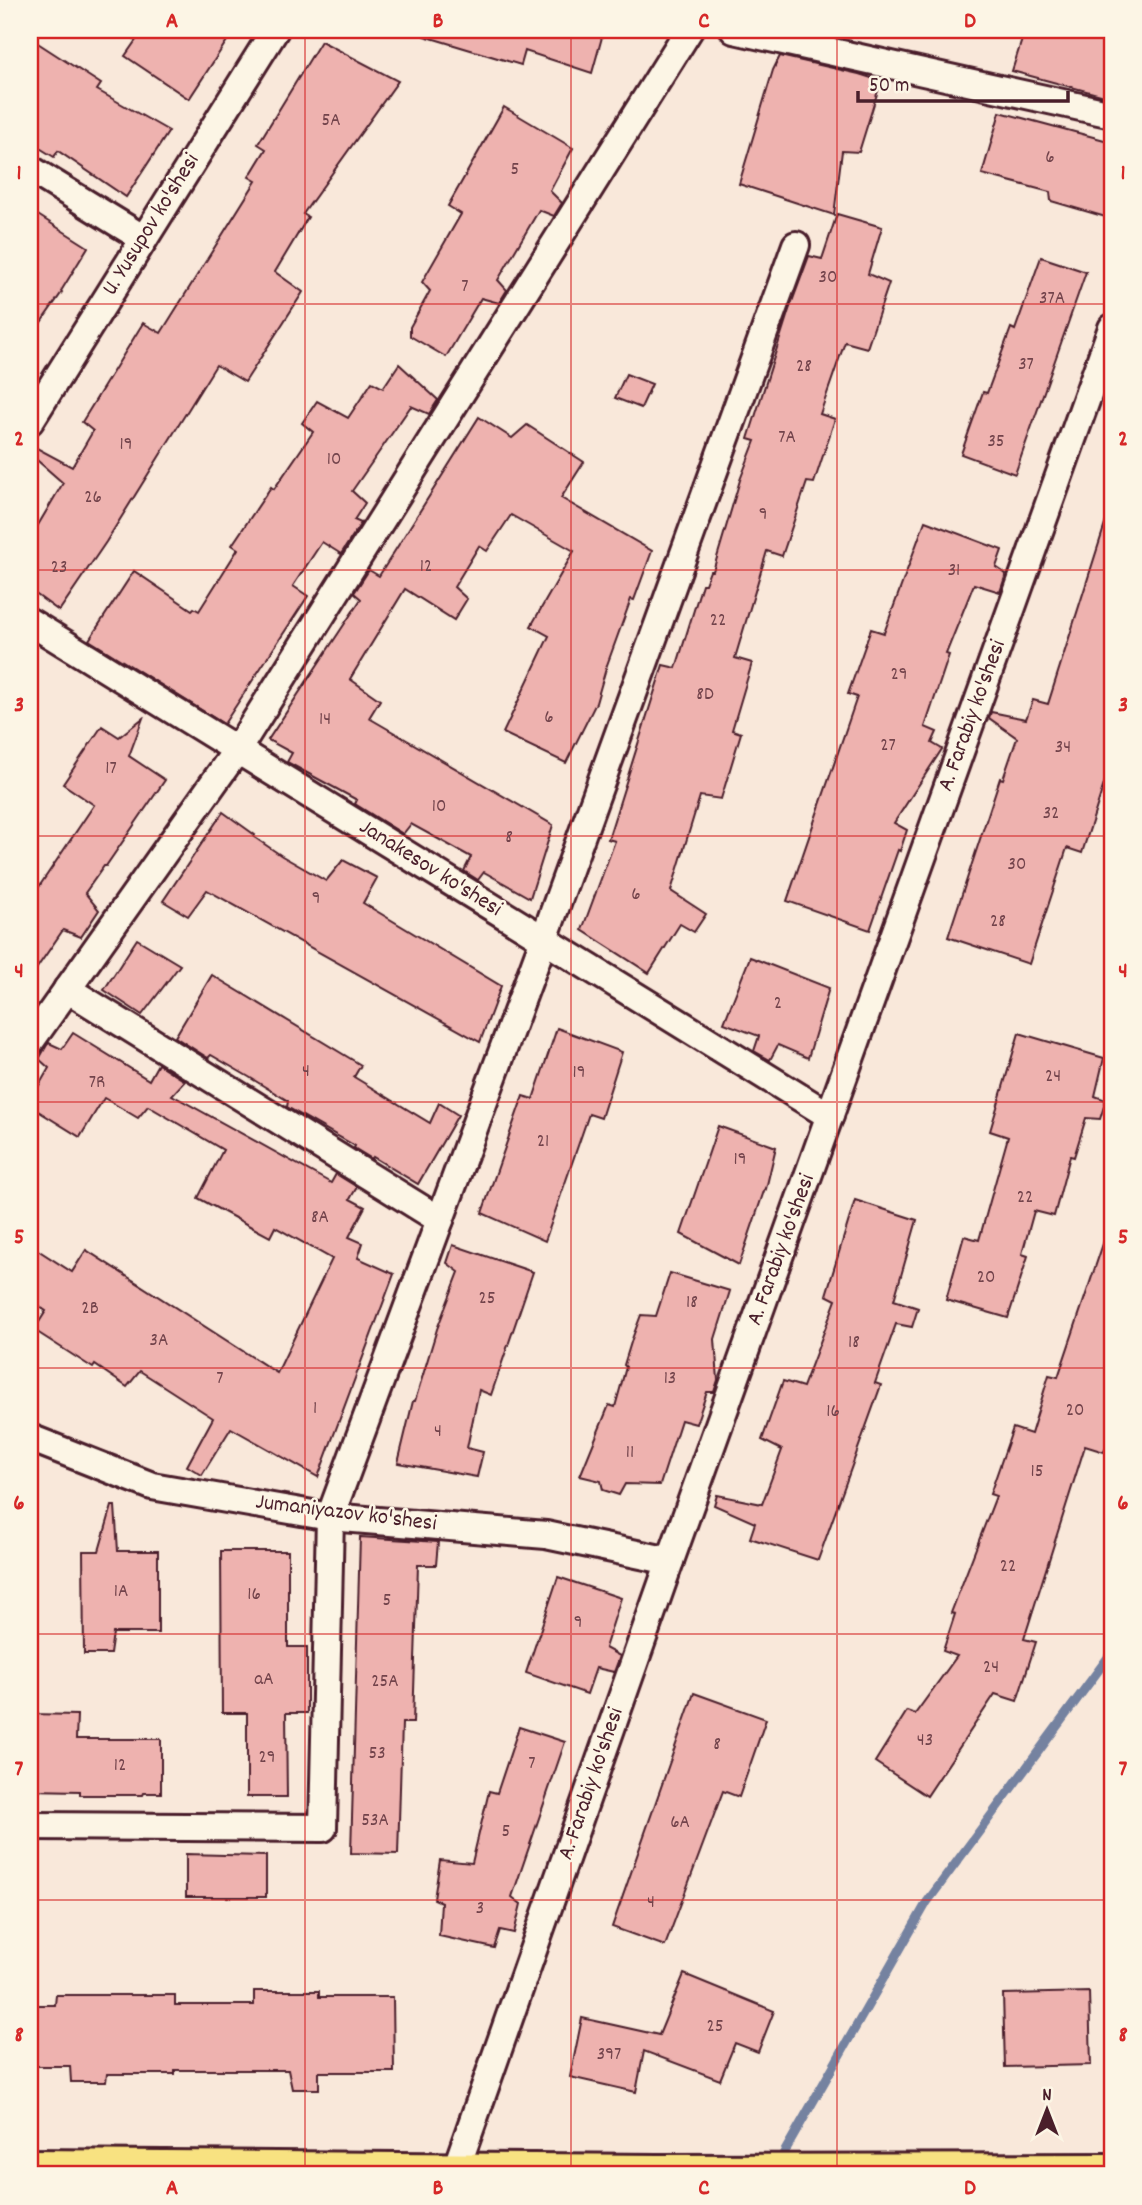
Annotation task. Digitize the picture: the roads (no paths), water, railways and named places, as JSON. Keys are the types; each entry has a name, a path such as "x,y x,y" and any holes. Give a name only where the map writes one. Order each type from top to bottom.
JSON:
{"highway":[{"path":"30,2169 687,2174 1112,2173"}],"street":[{"name":"U. Yusupov ko'shesi","path":"30,421 275,30"},
{"path":"30,1042 237,750 689,30"},
{"path":"734,30 1112,114"},
{"path":"30,169 144,239"},
{"path":"30,1826 323,1828 330,1517 796,246"},
{"name":"A. Farabiy ko'shesi","path":"455,2172 670,1561 1112,328"},
{"name":"Janakesov ko'shesi","path":"30,622 830,1116"},
{"path":"67,989 440,1220"},
{"name":"Jumaniyazov ko'shesi","path":"30,1438 152,1486 330,1517 546,1535 670,1561"}],"waterway":[{"path":"777,2165 927,1902 1112,1652"}]}
